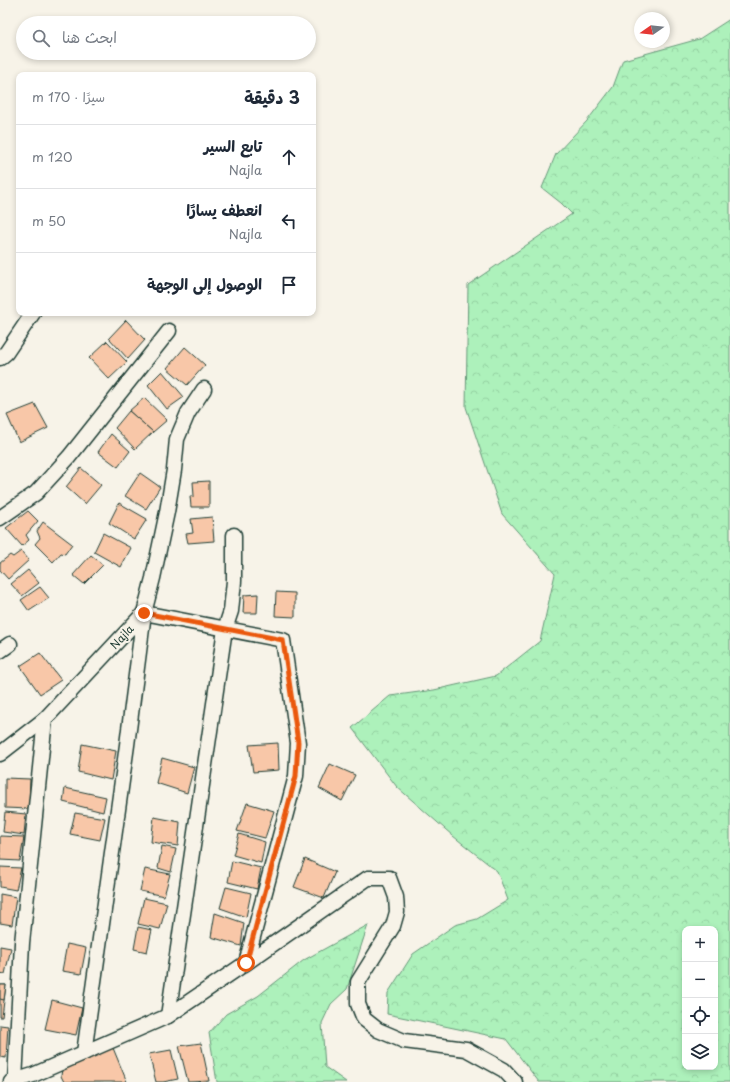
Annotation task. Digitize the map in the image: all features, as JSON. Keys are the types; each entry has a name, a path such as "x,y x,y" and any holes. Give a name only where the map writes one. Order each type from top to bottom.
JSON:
{"street":[{"path":"0,358 6,354 31,316"},
{"path":"0,518 36,493 69,457 169,331"},
{"path":"84,1053 128,745 144,613 167,512 174,470 177,439 188,413 204,389"},
{"path":"168,1016 225,629 232,604 234,581 234,535"},
{"path":"144,613 283,640 298,742 296,776 246,963"},
{"name":"Najla","path":"0,754 45,719 144,613"},
{"path":"45,719 22,943 13,1081 34,1079 84,1053 168,1016 368,878 389,878 396,897 397,912 393,926 358,982 358,1004 364,1019 378,1030 404,1041 466,1049 504,1070 515,1082"}],"green space":[{"path":"730,19 730,1082 539,1082 506,1039 387,1014 388,993 413,954 455,925 477,919 508,900 497,871 453,836 397,787 352,728 390,696 434,690 496,676 540,641 555,574 502,514 466,407 468,285 572,214 542,188 556,154 587,121 613,87 623,60 699,39"},
{"path":"368,925 347,989 331,1004 322,1023 325,1067 346,1082 217,1082 209,1033 226,1014 258,996 304,960"}],"building":[{"path":"126,320 145,340 128,359 109,338"},
{"path":"107,341 127,362 109,379 89,358"},
{"path":"185,347 205,365 187,385 167,368"},
{"path":"162,371 184,397 167,409 148,385"},
{"path":"144,398 167,420 153,432 129,411"},
{"path":"35,404 48,428 19,442 7,415"},
{"path":"129,411 153,432 135,449 115,428"},
{"path":"111,434 130,451 118,467 98,452"},
{"path":"81,468 101,485 85,504 66,487"},
{"path":"140,473 160,487 146,509 125,496"},
{"path":"209,481 209,507 191,507 190,496 194,496 193,482"},
{"path":"119,503 147,519 134,539 109,523"},
{"path":"28,511 38,521 26,535 29,540 22,546 6,528"},
{"path":"212,517 214,541 188,543 186,534 193,533 191,519"},
{"path":"43,522 72,544 65,554 61,553 53,562 35,544 40,538 37,531"},
{"path":"103,533 131,548 121,567 94,552"},
{"path":"21,551 29,560 8,579 0,570 0,563 10,555 13,557"},
{"path":"91,555 103,565 84,584 73,575"},
{"path":"28,570 39,583 22,596 11,584"},
{"path":"40,587 49,598 29,611 21,600"},
{"path":"276,592 295,593 295,617 275,616"},
{"path":"258,594 257,613 243,613 244,595"},
{"path":"40,653 61,680 40,694 20,666"},
{"path":"278,743 279,770 253,772 249,745"},
{"path":"82,744 116,751 111,780 78,772"},
{"path":"162,758 194,767 187,793 156,783"},
{"path":"330,764 355,775 342,801 319,788"},
{"path":"5,778 30,779 29,809 5,808"},
{"path":"65,788 106,797 103,812 63,802"},
{"path":"247,803 274,811 265,838 237,831"},
{"path":"5,812 26,814 24,835 3,832"},
{"path":"75,813 105,818 100,840 70,834"},
{"path":"154,817 180,822 178,846 151,842"},
{"path":"239,834 265,842 261,863 233,855"},
{"path":"0,836 24,837 20,861 0,860"},
{"path":"162,846 176,849 171,872 158,868"},
{"path":"305,859 335,872 324,898 294,887"},
{"path":"232,861 261,868 257,889 228,882"},
{"path":"0,867 21,868 16,890 0,887"},
{"path":"145,869 170,874 164,896 140,891"},
{"path":"226,887 251,893 246,917 220,908"},
{"path":"0,894 16,897 12,925 0,923"},
{"path":"144,898 167,903 160,929 138,924"},
{"path":"215,913 244,923 241,946 211,937"},
{"path":"138,927 152,930 147,952 134,949"},
{"path":"67,944 86,948 81,974 62,971"},
{"path":"0,946 11,948 5,974 0,973"},
{"path":"0,985 6,985 2,1017 0,1017"},
{"path":"0,985 6,985 4,1000 0,999"},
{"path":"52,1000 82,1008 76,1035 45,1029"},
{"path":"0,1025 8,1026 6,1058 0,1057"},
{"path":"201,1043 209,1081 188,1082 179,1046"},
{"path":"113,1048 127,1082 64,1082 61,1076 62,1069"},
{"path":"171,1050 178,1079 156,1082 149,1054"}],"route":[{"path":"144,613 283,640 298,742 296,776 246,963"}]}
